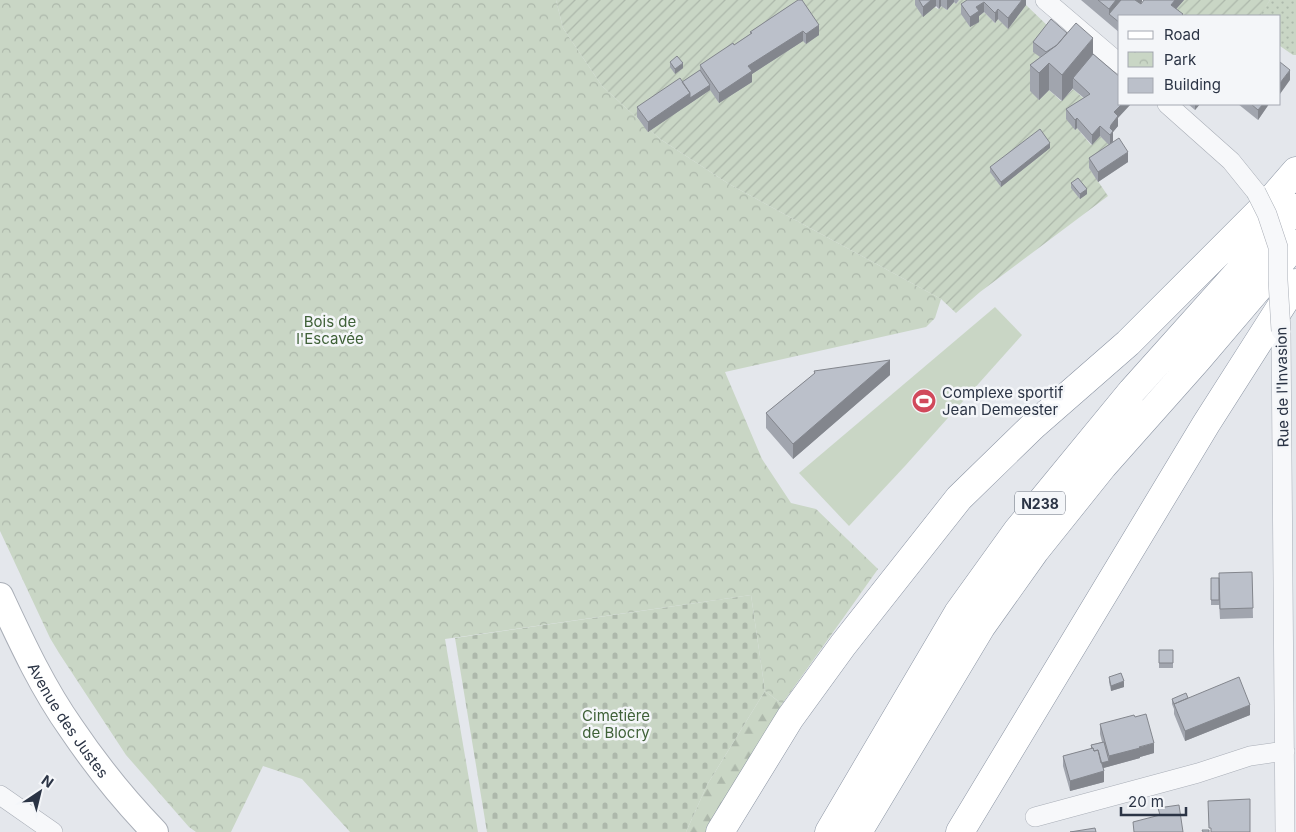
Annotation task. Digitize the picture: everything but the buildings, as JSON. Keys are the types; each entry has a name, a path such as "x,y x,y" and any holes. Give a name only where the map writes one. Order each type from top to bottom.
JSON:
{"highway":[{"path":"720,832 790,718 843,644 959,498 1033,426 1128,343 1270,201 1296,171"},
{"name":"N238","path":"829,832 958,613 1016,531 1132,391 1296,208"},
{"name":"N238","path":"858,832 981,627 1035,551 1103,466 1296,244"},
{"path":"960,832 1206,424 1296,284"}],"main road":[{"name":"Avenue des Justes","path":"0,596 34,666 70,726 111,782 155,832"}],"street":[{"path":"1045,0 1118,62"},
{"name":"Rue de l'Invasion","path":"1168,105 1231,161 1256,192 1267,214 1278,246 1278,280 1282,331 1289,365 1290,715 1285,751 1285,832"},
{"path":"1035,817 1198,773 1250,756 1285,751"},
{"path":"0,795 53,832"}],"green space":[{"name":"Bois de l'Escavée","path":"0,0 556,0 563,28 602,86 660,139 729,184 941,299 935,318 926,327 725,372 762,459 791,503 816,509 878,569 782,704 765,691 751,595 445,639 478,832 350,832 302,779 263,766 231,832 196,832 189,827 126,755 59,653 50,638 0,531"},
{"path":"556,0 923,0 938,9 941,6 947,10 954,2 956,4 959,0 975,0 976,18 984,12 995,23 998,19 1008,28 1026,5 1051,29 1048,64 1039,99 1049,90 1061,101 1073,89 1090,104 1075,130 1077,128 1091,145 1100,136 1110,145 1089,168 1108,196 980,292 956,313 941,299 729,184 660,139 602,86 563,28"},
{"path":"1184,0 1270,0 1261,15 1171,15"},
{"path":"1270,0 1296,0 1296,55 1281,47 1281,15 1260,15"},
{"name":"Complexe sportif Jean Demeester","path":"995,307 1022,335 849,526 799,473"},
{"name":"Cimetière de Blocry","path":"751,595 765,691 707,785 686,832 487,832 455,638"},
{"path":"765,691 782,704 706,832 686,832 707,785"}],"place":[{"name":"Complexe sportif Jean Demeester","path":"924,401"}]}
